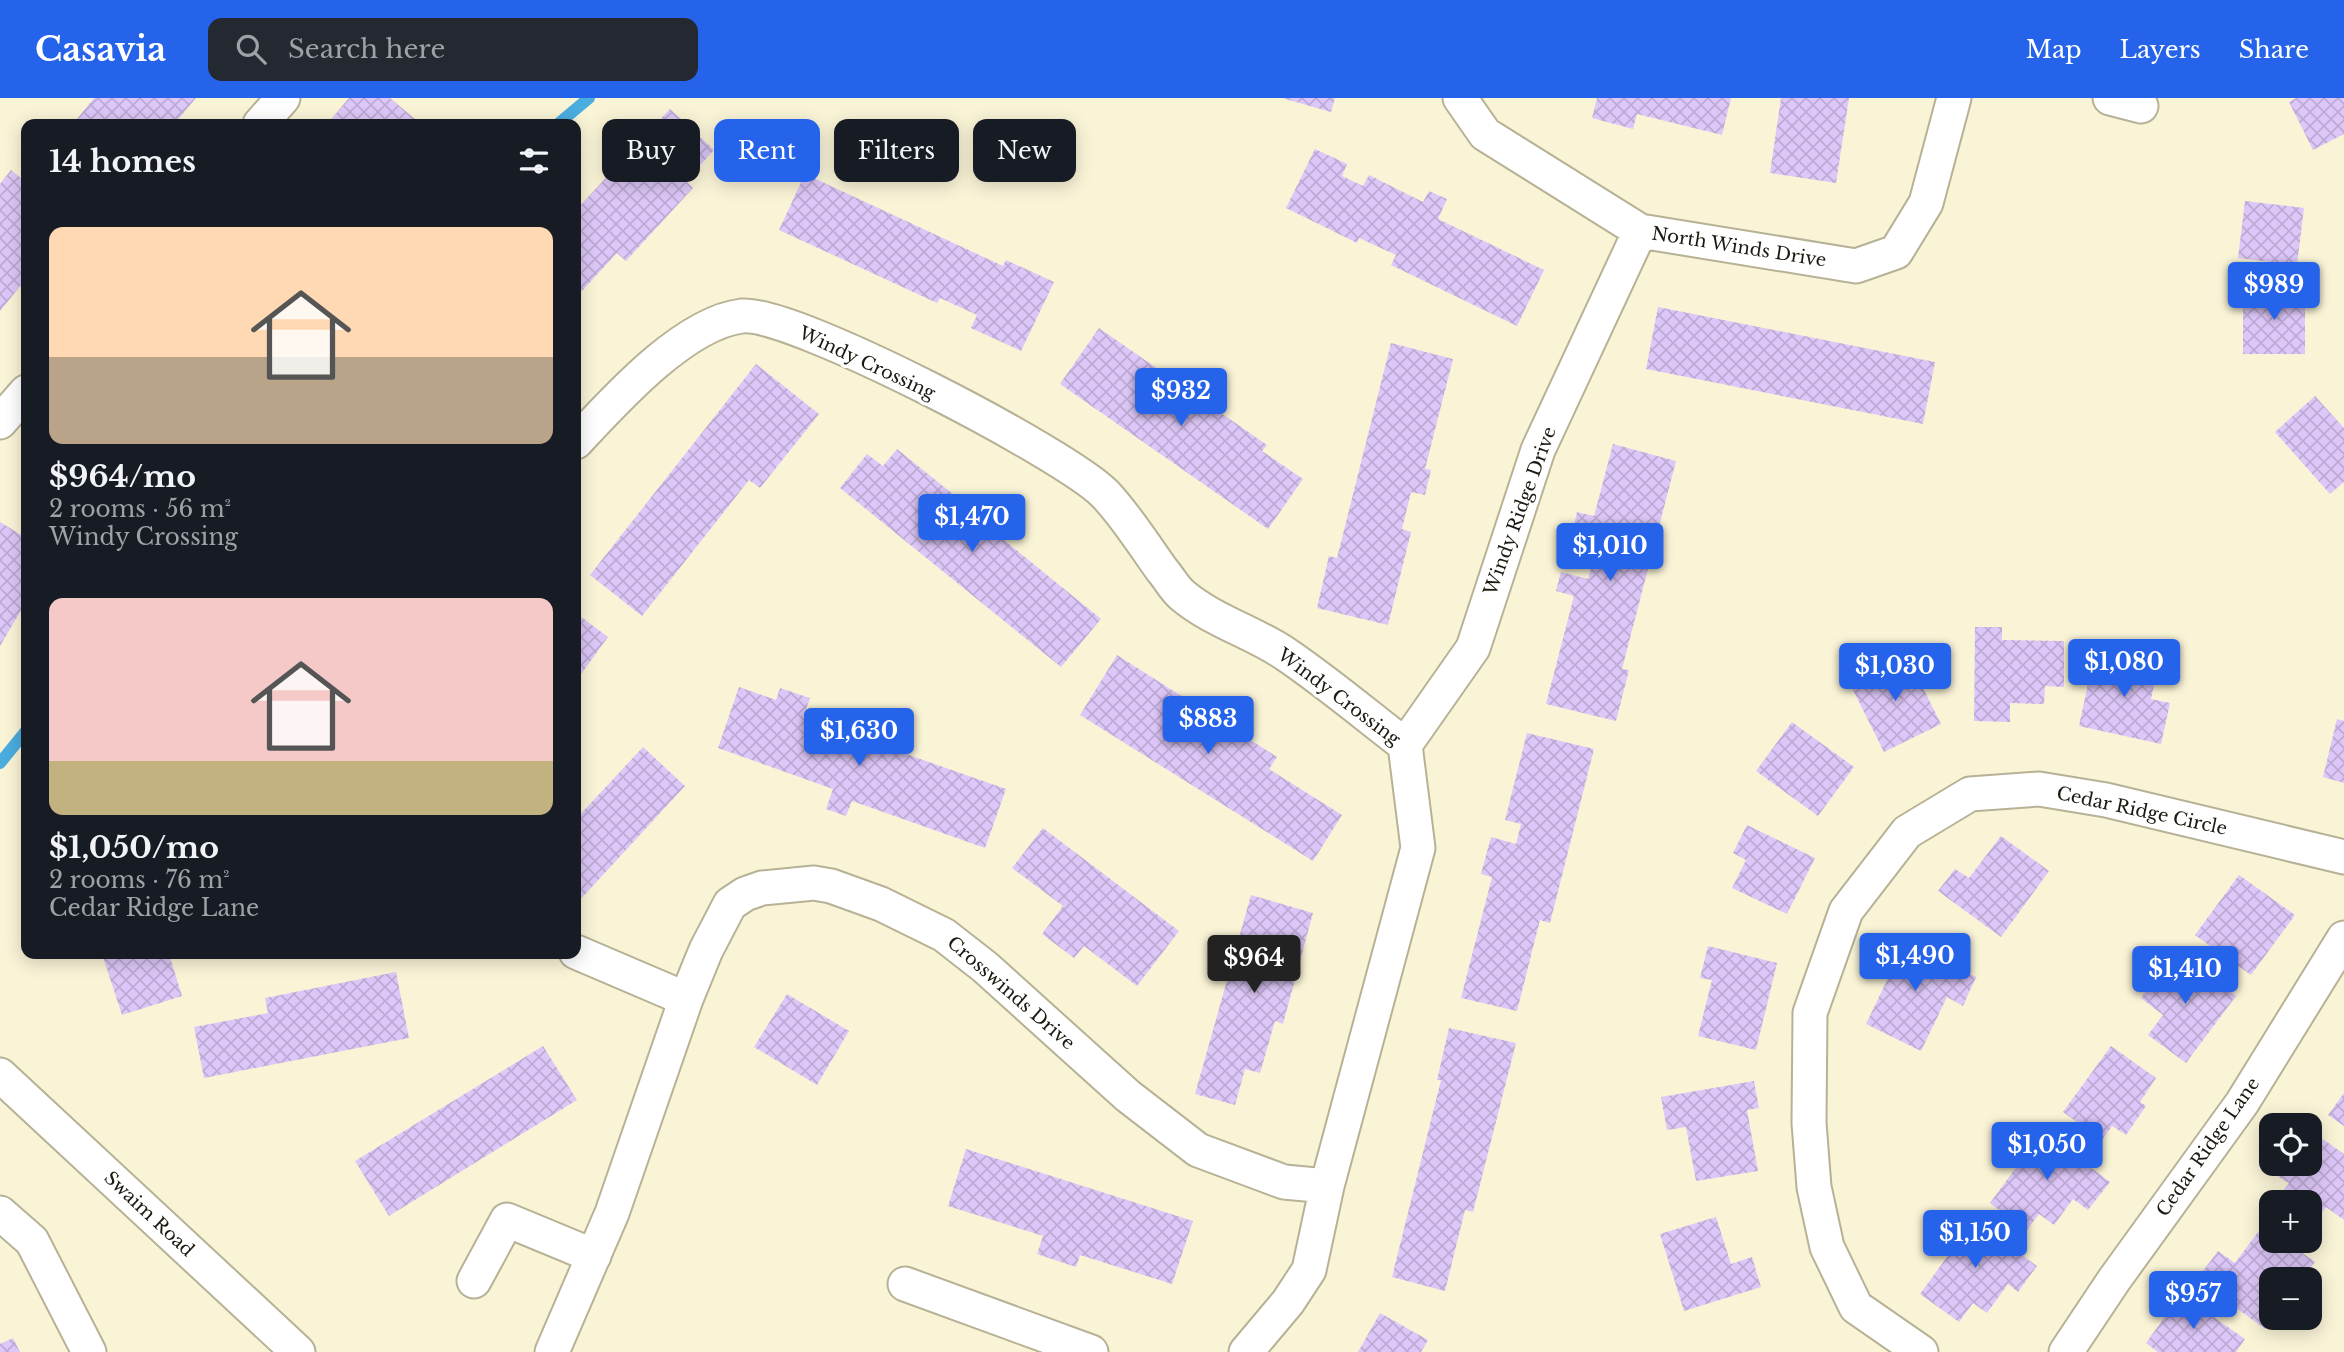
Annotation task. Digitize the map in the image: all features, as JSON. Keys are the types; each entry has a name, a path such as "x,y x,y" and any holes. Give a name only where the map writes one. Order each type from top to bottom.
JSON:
{"street":[{"path":"264,119 283,98"},
{"name":"North Winds Drive","path":"1460,98 1485,134 1640,231 1856,266 1896,252 1926,203 1954,98"},
{"name":"Windy Ridge Drive","path":"1405,745 1473,648 1538,450 1640,231"},
{"name":"Windy Crossing","path":"581,437 654,363 698,332 729,318 746,316 780,323 863,356 1035,445 1079,472 1105,495 1180,593 1207,614 1286,654 1405,745 1418,848 1327,1186 1309,1269 1288,1302 1246,1352"},
{"path":"0,422 21,398"},
{"name":"Cedar Ridge Circle","path":"1921,1352 1856,1307 1827,1247 1814,1187 1809,1123 1810,1013 1846,911 1907,832 1970,794 2039,789 2106,800 2344,857"},
{"name":"Crosswinds Drive","path":"552,1352 612,1213 686,999 706,950 730,904 745,894 762,888 814,883 831,886 881,904 944,935 985,967 1128,1096 1198,1150 1284,1182 1327,1186"},
{"name":"Cedar Ridge Lane","path":"2066,1352 2114,1280 2242,1103 2344,938"},
{"path":"581,954 686,999"},
{"name":"Swaim Road","path":"0,1075 299,1352"},
{"path":"0,1213 32,1241 89,1352"},
{"path":"474,1281 507,1220 594,1256"},
{"path":"905,1284 1091,1352"}],"building":[{"path":"94,98 196,98 178,119 77,119"},
{"path":"349,98 390,98 415,119 331,119"},
{"path":"1282,98 1335,98 1331,112"},
{"path":"1597,98 1731,98 1722,135 1637,114 1633,129 1592,118"},
{"path":"1781,98 1849,98 1836,183 1770,173"},
{"path":"2296,98 2344,98 2344,134 2313,150 2289,102"},
{"path":"670,109 681,119 661,119"},
{"path":"700,137 714,150 700,166"},
{"path":"1315,149 1347,164 1342,176 1363,186 1369,175 1423,202 1429,191 1447,199 1438,219 1544,270 1517,326 1391,265 1396,255 1359,238 1357,243 1286,208"},
{"path":"11,170 21,178 21,285 0,311 0,184"},
{"path":"820,181 1003,266 1006,260 1054,282 1021,351 971,328 977,315 940,298 937,303 779,230 801,182"},
{"path":"602,182 687,182 693,188 626,261 617,253 581,292 581,205"},
{"path":"2245,201 2304,208 2297,265 2238,258"},
{"path":"2243,290 2305,290 2305,354 2243,354"},
{"path":"1658,307 1935,362 1923,424 1646,369"},
{"path":"1099,328 1267,445 1262,451 1303,479 1268,529 1060,384"},
{"path":"1391,343 1453,359 1425,469 1431,470 1425,495 1411,492 1402,529 1411,532 1388,625 1317,608 1329,556 1337,558"},
{"path":"756,364 819,414 760,488 749,480 642,616 590,575"},
{"path":"2315,396 2344,428 2344,482 2330,494 2275,432"},
{"path":"1613,444 1676,461 1622,669 1629,670 1616,721 1546,704 1574,596 1556,591 1561,572 1588,579 1598,539 1572,533 1577,512 1594,516"},
{"path":"897,449 1000,532 998,535 1101,619 1061,667 840,488 867,454 883,466"},
{"path":"0,522 21,535 21,610 0,646"},
{"path":"581,617 608,637 581,674"},
{"path":"1975,627 2002,627 2002,640 2064,641 2064,687 2045,686 2044,704 2010,703 2010,722 1974,721"},
{"path":"2095,651 2158,665 2151,699 2170,703 2161,744 2079,726"},
{"path":"1906,654 1941,724 1884,752 1849,682"},
{"path":"1117,655 1277,757 1269,769 1342,815 1313,861 1080,715"},
{"path":"739,687 776,700 780,688 810,698 803,718 1006,789 985,848 852,801 846,816 826,809 833,789 718,748"},
{"path":"2337,719 2344,721 2344,783 2323,777"},
{"path":"1792,722 1854,767 1818,816 1756,771"},
{"path":"1527,733 1594,749 1550,923 1540,920 1517,1011 1461,998 1492,877 1481,874 1491,837 1516,844 1521,824 1505,820"},
{"path":"643,747 685,786 581,899 581,814"},
{"path":"1747,825 1815,858 1787,914 1732,888 1746,860 1733,853"},
{"path":"1043,828 1179,931 1137,986 1084,946 1074,958 1042,934 1063,906 1012,868"},
{"path":"2001,836 2049,871 2001,937 1938,891 1955,869 1969,878"},
{"path":"2239,875 2295,915 2251,975 2195,935"},
{"path":"1251,895 1313,913 1283,1024 1275,1021 1260,1073 1245,1069 1235,1105 1195,1094"},
{"path":"1891,936 1976,977 1963,1006 1947,997 1921,1051 1866,1024 1890,974 1876,968"},
{"path":"1708,946 1777,963 1756,1050 1698,1036 1712,980 1700,978"},
{"path":"2176,951 2236,996 2186,1063 2148,1035 2163,1015 2141,998"},
{"path":"104,959 171,959 182,996 122,1015"},
{"path":"396,972 409,1038 204,1078 194,1027 268,1013 265,998"},
{"path":"787,994 849,1031 817,1085 754,1047"},
{"path":"1449,1028 1516,1043 1473,1212 1465,1210 1445,1291 1392,1277 1441,1080 1437,1080"},
{"path":"543,1046 577,1100 389,1216 355,1161"},
{"path":"2111,1046 2156,1078 2140,1102 2146,1106 2126,1135 2112,1126 2102,1140 2063,1112"},
{"path":"1754,1081 1759,1108 1747,1110 1758,1171 1696,1181 1686,1127 1667,1130 1661,1097"},
{"path":"2344,1093 2344,1126 2328,1115"},
{"path":"2034,1125 2110,1182 2088,1210 2073,1199 2054,1225 2039,1214 2026,1231 1990,1203 2026,1154 2017,1147"},
{"path":"2322,1138 2344,1154 2344,1220 2326,1207 2322,1213 2322,1190 2284,1190 2289,1183 2278,1176 2322,1176"},
{"path":"966,1149 1193,1221 1172,1284 1080,1255 1076,1267 1037,1254 1043,1236 948,1206"},
{"path":"1962,1212 2037,1266 2018,1292 2008,1284 1987,1313 1973,1303 1959,1322 1920,1294 1955,1246 1944,1237"},
{"path":"1716,1217 1731,1264 1752,1257 1761,1287 1684,1311 1660,1234"},
{"path":"2259,1231 2259,1253 2303,1253 2315,1262 2311,1267 2259,1267 2259,1325 2197,1279 2218,1251 2235,1263"},
{"path":"2181,1294 2245,1339 2236,1352 2158,1352 2146,1343"},
{"path":"1380,1313 1428,1340 1421,1352 1358,1352"},
{"path":"13,1338 20,1352 0,1352 0,1344"}],"waterway":[{"path":"564,119 589,98"},
{"path":"0,763 21,737"}]}
